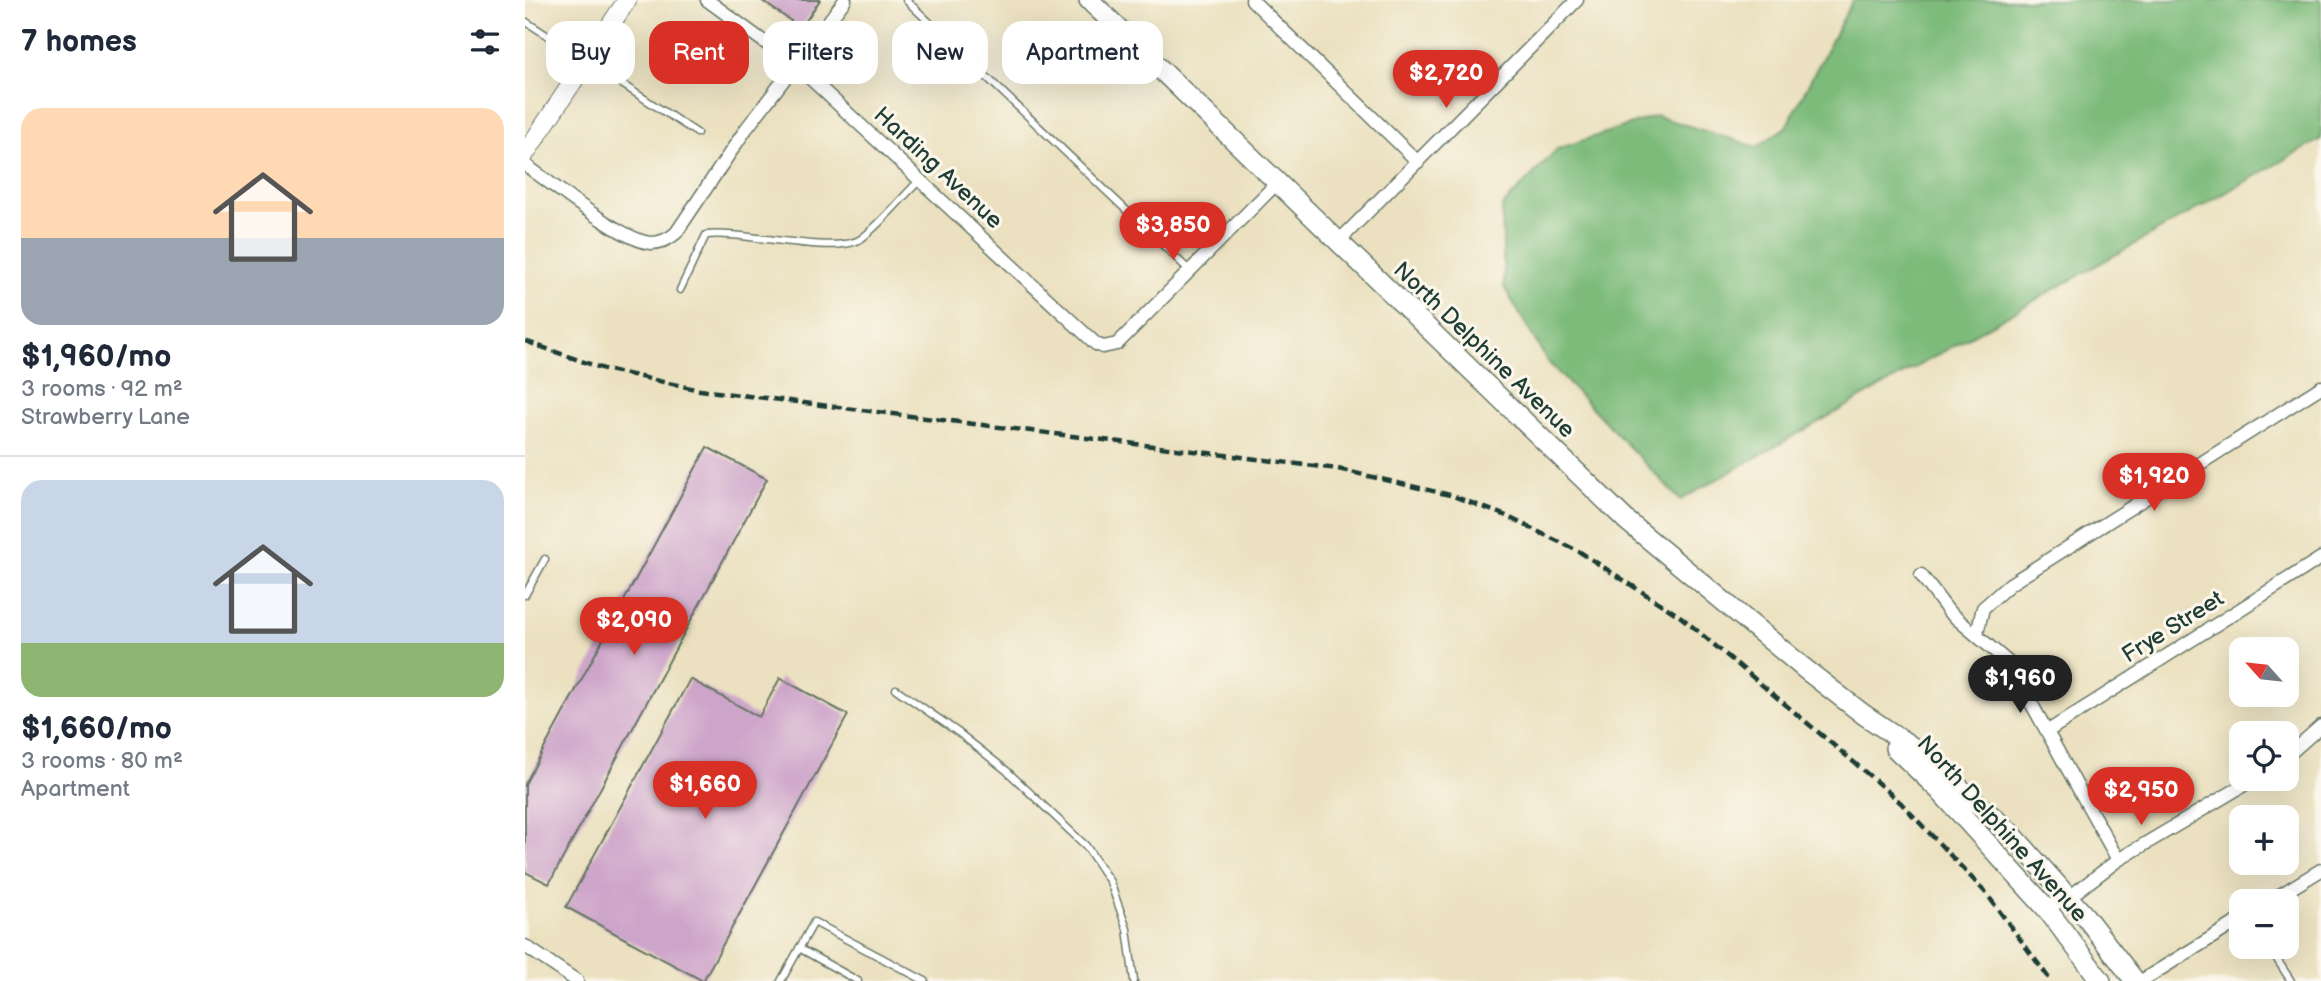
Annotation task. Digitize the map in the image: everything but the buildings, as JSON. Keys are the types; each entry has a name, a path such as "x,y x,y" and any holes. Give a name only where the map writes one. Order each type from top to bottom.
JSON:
{"main road":[{"path":"614,21 627,0"},
{"name":"North Delphine Avenue","path":"1089,0 1627,521 1863,714 1915,749 2010,832 2069,898 2135,981"},
{"path":"525,154 574,84"},
{"name":"North Delphine Avenue","path":"1863,714 1940,791 2046,908 2101,981"}],"street":[{"name":"Harding Avenue","path":"707,0 763,41"},
{"path":"830,21 845,0"},
{"path":"1252,0 1418,162"},
{"path":"1338,242 1577,0"},
{"path":"525,165 612,225 643,242 664,241 676,233 745,129 782,84"},
{"name":"Harding Avenue","path":"816,84 1096,344 1110,347 1117,344 1189,270"},
{"path":"1189,270 1277,183"},
{"path":"1977,633 1983,608 2010,584 2321,387"},
{"name":"Frye Street","path":"2048,731 2321,558"},
{"path":"1921,575 1949,612 1977,633 2009,663 2118,860"},
{"path":"2299,745 2321,726"},
{"path":"2046,908 2069,898 2118,860 2234,791"},
{"path":"2290,889 2321,870"},
{"path":"2141,981 2229,927"},
{"path":"525,946 577,981"}],"lane":[{"path":"906,0 1189,270"},
{"path":"525,21 546,35"},
{"path":"621,84 697,133"},
{"path":"680,290 706,235 727,232 837,245 860,240 920,180"},
{"path":"525,595 545,559"},
{"path":"896,689 1007,771 1086,846 1110,882 1127,929 1134,981"},
{"path":"781,981 814,922 926,981"},
{"path":"799,948 858,981"},
{"path":"2277,959 2291,981"}],"green space":[{"path":"1853,0 2321,0 2321,139 1680,500 1548,362 1504,287 1502,207 1557,149 1656,116 1757,147 1786,127"}],"railway":[{"path":"525,341 604,369 700,390 1338,469 1450,495 1504,515 1580,552 1681,617 1849,758 1901,803 1986,893 2051,981"}]}
